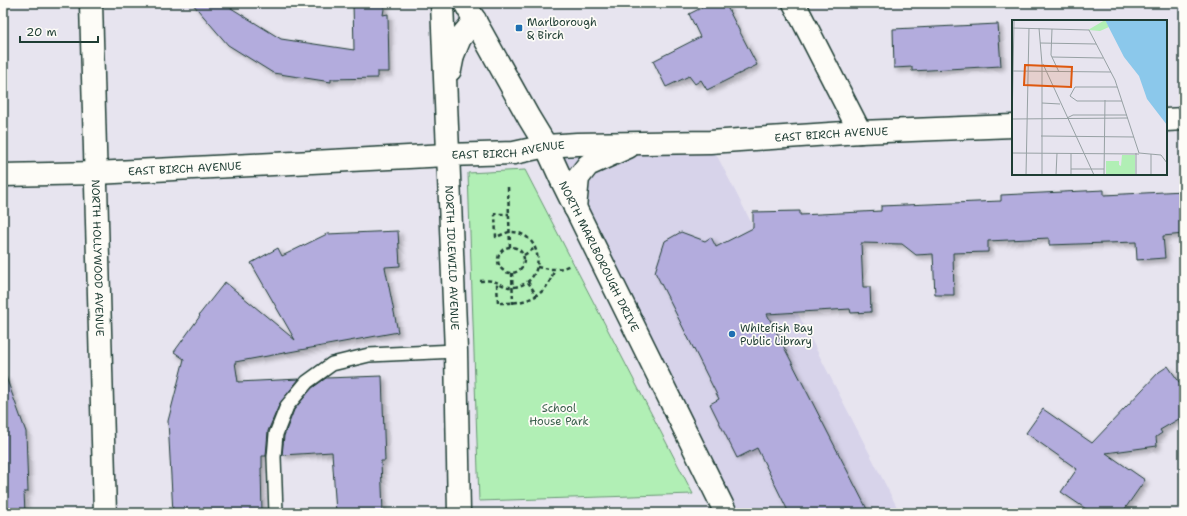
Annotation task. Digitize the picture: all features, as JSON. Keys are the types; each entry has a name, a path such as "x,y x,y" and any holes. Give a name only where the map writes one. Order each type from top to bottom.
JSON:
{"street":[{"name":"NORTH HOLLYWOOD AVENUE","path":"91,3 105,513"},
{"name":"NORTH IDLEWILD AVENUE","path":"442,3 456,351 459,513"},
{"path":"794,3 860,132"},
{"path":"445,99 453,55 470,11"},
{"name":"NORTH MARLBOROUGH DRIVE","path":"470,11 546,146 575,208 726,513"},
{"path":"1167,120 1184,120"},
{"name":"EAST BIRCH AVENUE","path":"3,175 514,153 546,146 577,144 710,142 860,132 1012,126"},
{"path":"575,208 578,178 588,166 634,144"}],"lane":[{"path":"276,513 274,457 276,434 287,406 307,382 332,364 369,355 456,351"}],"path":[{"path":"508,187 510,247"},
{"path":"480,281 493,281 502,286 512,287 528,282 533,276 537,267 538,257 536,248 531,241 523,235 510,232 496,237 495,214 509,214"},
{"path":"510,247 518,249 524,256 524,264 518,272 505,272 501,269 498,261 502,250 510,247"},
{"path":"524,256 536,248"},
{"path":"537,267 554,270 562,269 570,265"},
{"path":"497,283 498,304 512,304 526,301 537,296 552,277 554,270"},
{"path":"512,273 512,304"},
{"path":"528,282 537,296"}],"shaded area":[{"path":"710,142 900,513 726,513 546,146"}],"green space":[{"name":"School House Park","path":"525,170 693,494 479,501 468,173"}],"building":[{"path":"192,3 223,3 281,39 354,50 353,3 385,3 383,15 388,14 389,72 377,72 377,78 331,79 331,82 273,73 228,45"},
{"path":"711,3 725,3 757,65 707,90 701,80 695,84 689,76 666,87 653,61 700,37 689,14"},
{"path":"998,24 1001,66 912,71 912,67 894,68 893,29"},
{"path":"1104,190 1104,195 1184,191 1184,234 1163,236 1165,258 1137,260 1136,242 1049,245 1049,238 988,241 988,252 953,253 954,295 935,295 933,254 916,255 902,244 861,243 863,287 870,287 871,312 851,313 850,309 767,314 869,513 789,513 757,448 737,458 710,404 719,399 655,272 665,241 681,232 705,241 711,237 716,247 753,228 753,212 800,211 800,215 881,211 881,206 1001,201 1001,195"},
{"path":"398,231 400,266 385,267 398,332 235,362 238,382 299,379 280,403 268,431 266,456 262,456 261,468 262,513 173,513 168,421 184,359 174,352 200,316 199,315 225,282 295,340 251,263 278,248 282,256 327,234"},
{"path":"1168,366 1184,389 1184,416 1160,430 1162,433 1156,437 1157,446 1106,453 1145,480 1122,513 1092,513 1061,492 1077,469 1026,433 1043,409 1092,443 1159,372"},
{"path":"382,376 385,461 381,461 383,513 336,513 332,452 282,455 284,436 294,410 312,388 326,378"},
{"path":"3,377 6,377 26,432 28,492 24,492 25,513 3,513"}],"place":[{"name":"Marlborough & Birch","path":"519,28"},
{"name":"Whitefish Bay Public Library","path":"732,334"}]}
